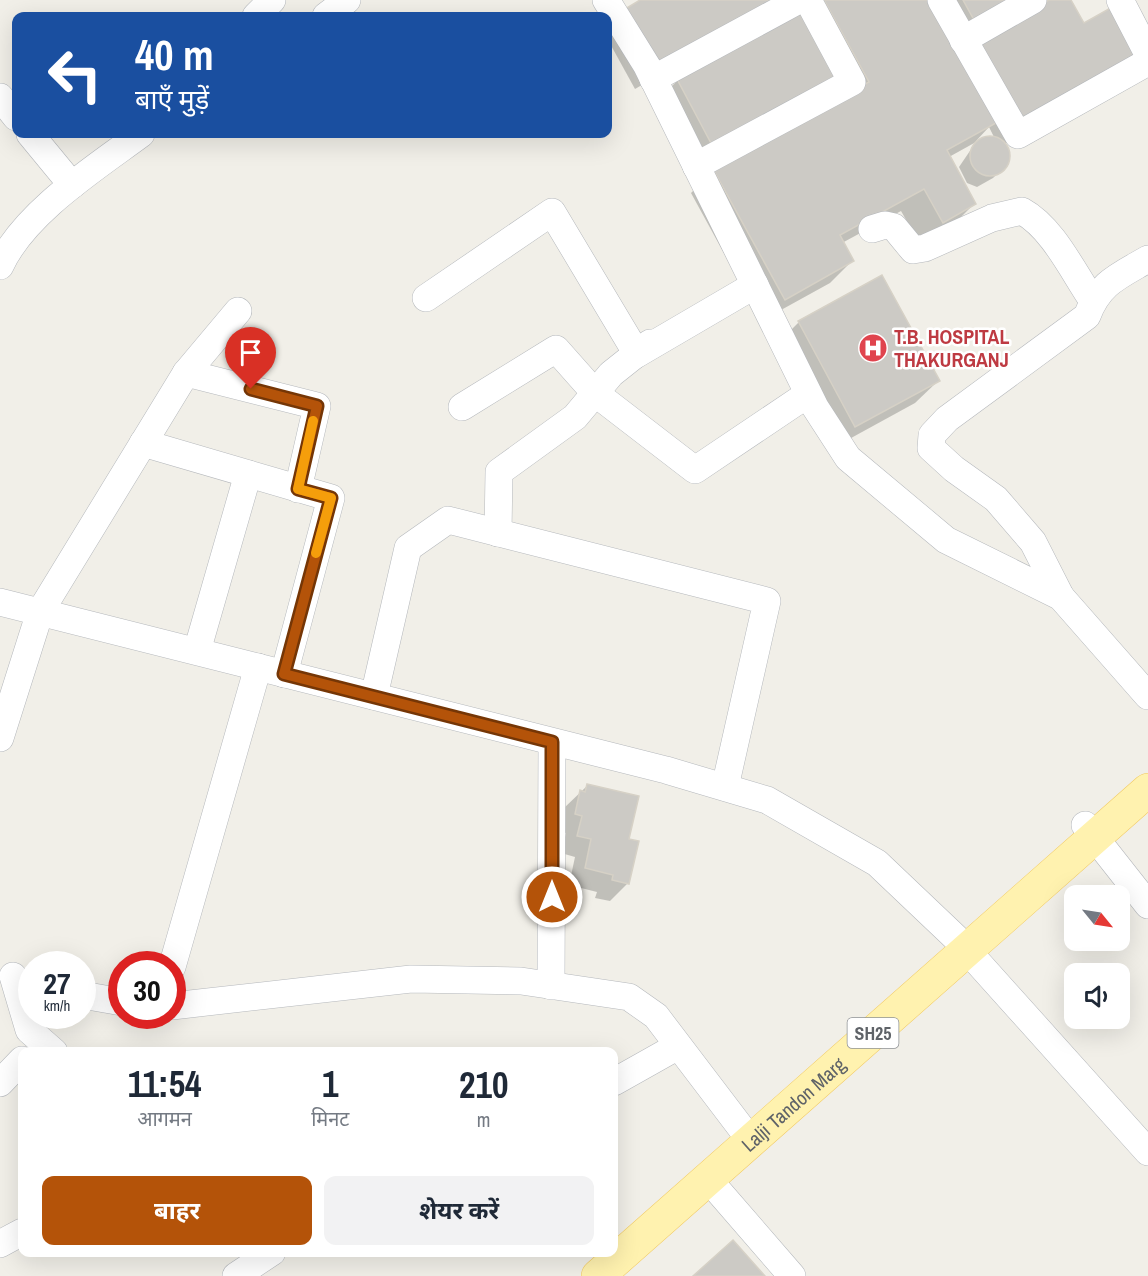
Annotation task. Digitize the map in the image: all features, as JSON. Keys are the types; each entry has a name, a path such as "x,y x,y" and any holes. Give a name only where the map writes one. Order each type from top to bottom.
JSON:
{"main road":[{"name":"Lalji Tandon Marg","path":"618,1238 747,1134 1089,832 1148,770"},
{"name":"Lalji Tandon Marg","path":"1089,832 1148,790"},
{"name":"Lalji Tandon Marg","path":"598,1276 708,1179 747,1134"},
{"path":"574,1276 595,1257"}],"street":[{"path":"260,12 272,0"},
{"path":"331,12 347,0"},
{"path":"653,79 799,0"},
{"path":"696,166 852,82 808,0"},
{"path":"941,0 1018,135 1148,62"},
{"path":"963,40 1033,0"},
{"path":"1120,0 1148,54"},
{"path":"615,3 808,394 848,458 945,540 1061,597"},
{"path":"0,97 12,112"},
{"path":"33,138 72,185"},
{"path":"0,266 8,248 72,185 136,138"},
{"path":"872,229 885,225 894,227 913,250 925,248 992,218 1022,211 1034,218 1049,237 1093,301"},
{"path":"426,298 552,212 637,354"},
{"path":"1148,259 1104,285 1093,301 1087,316 947,419 932,435 931,448 954,469 996,498 1033,542 1061,597 1148,696"},
{"path":"637,354 755,285"},
{"path":"0,738 40,612 186,373 238,311"},
{"path":"498,533 499,472 575,417 611,374 676,321"},
{"path":"462,406 556,349 595,393 695,470 808,394"},
{"path":"186,373 317,406 298,489"},
{"path":"143,443 331,498 284,674"},
{"path":"197,651 248,474"},
{"path":"374,696 408,548 448,520 767,601 725,787"},
{"path":"0,602 374,696 725,787 767,800 877,863 962,944 1148,1152"},
{"path":"177,951 258,667"},
{"path":"551,986 552,742"},
{"path":"1089,832 1148,905"},
{"path":"15,974 29,1030 41,1047"},
{"path":"186,1004 411,979 522,981 629,997 656,1016 747,1134"},
{"path":"618,1080 678,1046"},
{"path":"0,1083 18,1064"},
{"path":"708,1179 792,1276"},
{"path":"0,1244 18,1234"},
{"path":"236,1276 264,1257"}],"building":[{"path":"640,0 768,0 770,2 658,67 625,9"},
{"path":"824,0 929,0 996,123 947,150 976,204 943,223 924,189 840,235 854,261 785,300 713,169 869,82"},
{"path":"963,0 1011,0 974,20"},
{"path":"1049,0 1071,0 1084,23 1114,6 1142,57 1023,124 976,41"},
{"path":"807,10 841,76 712,145 677,79"},
{"path":"990,136 998,137 1004,142 1009,148 1009,164 1004,170 998,175 990,176 982,175 976,170 971,164 970,156 971,148 976,142 982,137"},
{"path":"882,275 940,381 855,427 798,321"},
{"path":"587,784 639,796 629,839 639,841 629,884 612,880 613,875 585,868 591,839 577,836 582,816 575,814 580,790 585,792"},
{"path":"733,1240 765,1276 693,1276"}],"slow traffic":[{"path":"313,421 298,489 331,498 316,553"}],"place":[{"name":"T.B. HOSPITAL THAKURGANJ","path":"873,348"}],"route":[{"path":"251,389 317,406 298,489 331,498 284,674 552,742 552,897"}]}
